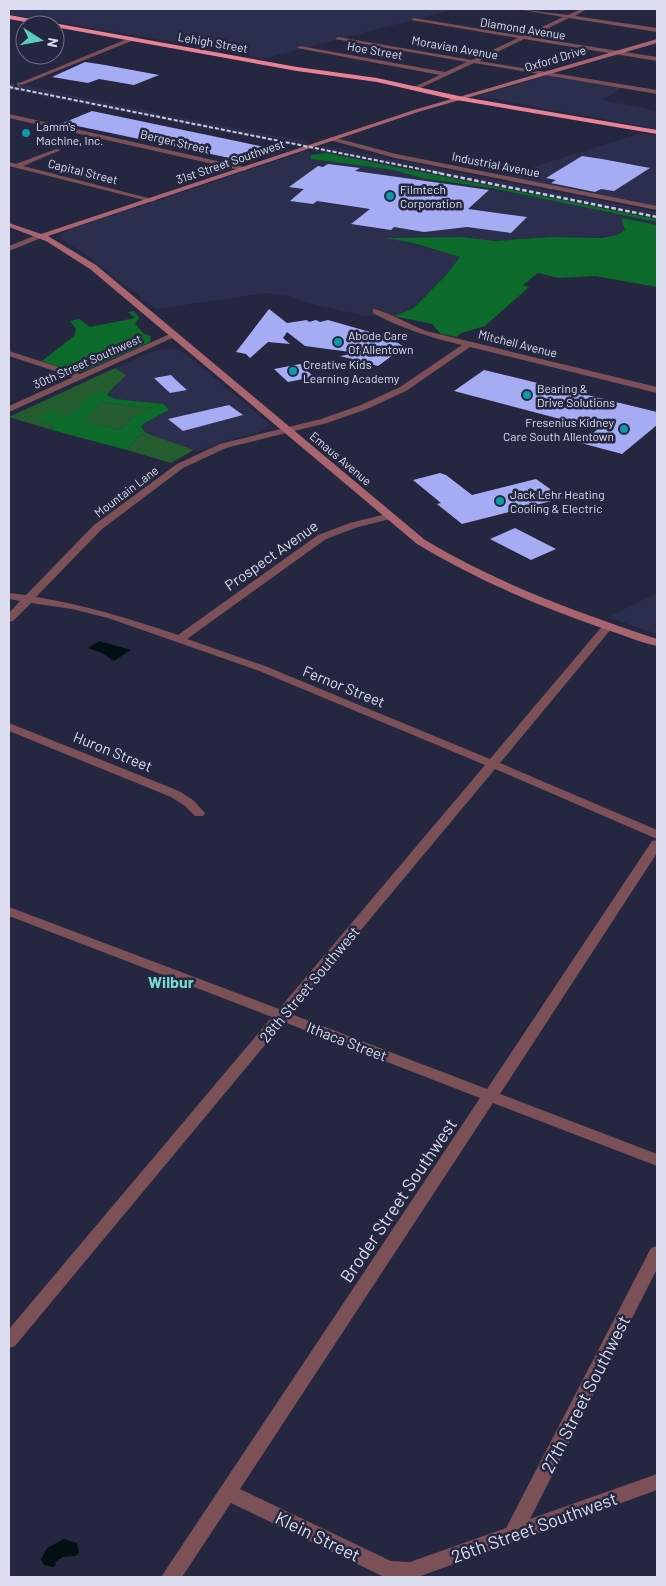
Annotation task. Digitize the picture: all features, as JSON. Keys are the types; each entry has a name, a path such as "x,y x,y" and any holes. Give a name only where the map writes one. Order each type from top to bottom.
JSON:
{"highway":[{"name":"Lehigh Street","path":"65,27 416,88 460,98"},
{"name":"Lehigh Street","path":"367,80 368,82 418,92 657,132"}],"main road":[{"name":"Oxford Drive","path":"460,98 657,40"},
{"name":"31st Street Southwest","path":"42,236 460,98"},
{"name":"Emaus Avenue","path":"9,225 42,236 58,244 93,268 421,542 452,562 510,590 657,643"}],"street":[{"path":"518,9 657,30"},
{"path":"416,88 585,9"},
{"name":"Diamond Avenue","path":"414,20 657,59"},
{"name":"Moravian Avenue","path":"338,38 657,92"},
{"path":"20,84 132,39"},
{"name":"Hoe Street","path":"300,48 446,74"},
{"name":"Berger Street","path":"9,116 244,169"},
{"name":"Industrial Avenue","path":"332,140 395,156 657,208"},
{"path":"11,166 58,150"},
{"name":"Capital Street","path":"11,166 152,200"},
{"name":"31st Street Southwest","path":"9,249 42,236"},
{"name":"Mitchell Avenue","path":"376,311 398,323 423,333 657,390"},
{"name":"30th Street Southwest","path":"9,409 176,336"},
{"name":"Mountain Lane","path":"9,619 98,526 180,466 223,446 340,416 385,398 403,389 469,344"},
{"path":"9,353 80,378"},
{"name":"Prospect Avenue","path":"178,640 322,537 354,525 390,516"},
{"name":"Fernor Street","path":"9,596 104,614 295,682 493,764 657,835"},
{"name":"28th Street Southwest","path":"9,1341 608,626"},
{"name":"Huron Street","path":"9,727 176,794 199,813"},
{"name":"Broder Street Southwest","path":"171,1577 657,844"},
{"name":"Ithaca Street","path":"11,915 282,1016 657,1160"},
{"name":"27th Street Southwest","path":"512,1535 657,1253"},
{"name":"26th Street Southwest","path":"410,1571 657,1482"},
{"name":"Klein Street","path":"228,1492 389,1570 410,1571"}],"shaded area":[{"path":"9,9 455,9 262,59 234,52 65,23 65,15 9,14"},
{"path":"549,75 623,87 602,100 657,111 657,129 477,96"},
{"path":"24,85 309,142 296,146 11,90"},
{"path":"641,133 657,136 657,206 506,176"},
{"path":"326,146 657,212 657,219 311,151"},
{"path":"309,151 311,159 394,170 421,178 535,197 657,222 657,225 621,218 625,230 617,235 602,238 551,237 495,241 462,237 390,238 460,257 447,274 414,308 394,316 365,316 303,302 290,296 266,293 156,309 82,252 60,238 61,234 68,230"},
{"path":"174,349 186,354 266,421 269,424 267,428 260,432 221,442 198,451 146,433 141,427 143,424 169,410 164,404 116,399 107,395 125,375 115,368 157,350"},
{"path":"657,593 657,634 608,617"},
{"path":"99,641 131,650 114,661 102,653 88,648"},
{"path":"64,1539 77,1543 79,1552 76,1556 63,1557 55,1562 56,1565 53,1567 44,1565 41,1559 47,1548"}],"green space":[{"path":"326,153 657,219 657,222 490,188 421,178 394,170 311,159 310,155"},
{"path":"621,218 657,225 657,287 595,276 559,278 538,273 523,285 529,287 485,326 461,333 457,337 441,334 432,324 394,316 414,308 447,274 460,257 413,243 385,238 462,237 495,241 551,237 602,238 617,235 625,230"},
{"path":"134,311 139,318 135,324 144,334 151,336 150,342 82,372 74,372 42,361 74,336 76,329 70,321 79,319 90,327 135,318 128,312"},
{"path":"115,368 126,375 109,392 92,396 68,417 38,419 53,425 52,430 9,417"},
{"path":"109,392 107,395 116,399 164,404 169,410 143,424 141,427 146,433 136,438 127,450 52,430 53,425 37,419 51,410 68,417 91,394","holes":["101,402 153,408 135,415 120,430 83,421"]},
{"path":"101,402 154,408 135,415 120,430 82,421"},
{"path":"146,433 194,450 171,463 127,450 136,438"}],"building":[{"path":"85,62 159,75 134,85 99,79 88,83 52,77"},
{"path":"92,111 273,149 244,161 63,123"},
{"path":"582,156 650,168 614,191 601,189 595,192 551,183 556,180 546,178"},
{"name":"Filmtech Corporation","path":"328,164 360,168 355,171 489,190 468,209 527,217 511,233 467,227 424,232 394,227 391,230 351,224 370,209 317,201 313,204 290,201 304,189 289,187 318,166 323,167"},
{"name":"Abode Care Of Allentown","path":"269,309 287,323 307,320 309,322 316,320 320,322 328,320 391,338 404,347 378,366 340,356 358,353 305,346 287,332 283,338 290,344 268,342 250,358 246,354 236,352"},
{"path":"300,364 314,377 288,382 274,369"},
{"path":"484,370 657,412 657,425 622,454 581,443 598,429 454,391"},
{"path":"171,375 187,390 170,393 154,378"},
{"path":"229,405 243,415 183,431 168,419"},
{"name":"Jack Lehr Heating Cooling & Electric","path":"440,473 446,475 472,495 536,479 563,498 462,524 437,504 441,503 413,480"},
{"path":"515,528 556,549 531,560 490,539"}],"tunnel":[{"path":"9,88 20,84"}],"railway":[{"path":"9,87 440,173"},
{"path":"433,172 657,217"}],"place":[{"name":"Lamm's Machine, Inc.","path":"26,133"},
{"name":"Filmtech Corporation","path":"390,196"},
{"name":"Abode Care Of Allentown","path":"338,342"},
{"name":"Creative Kids Learning Academy","path":"293,371"},
{"name":"Bearing & Drive Solutions","path":"527,395"},
{"name":"Fresenius Kidney Care South Allentown","path":"624,429"},
{"name":"Jack Lehr Heating Cooling & Electric","path":"500,501"}],"district":[{"name":"Wilbur","path":"171,981"}]}
